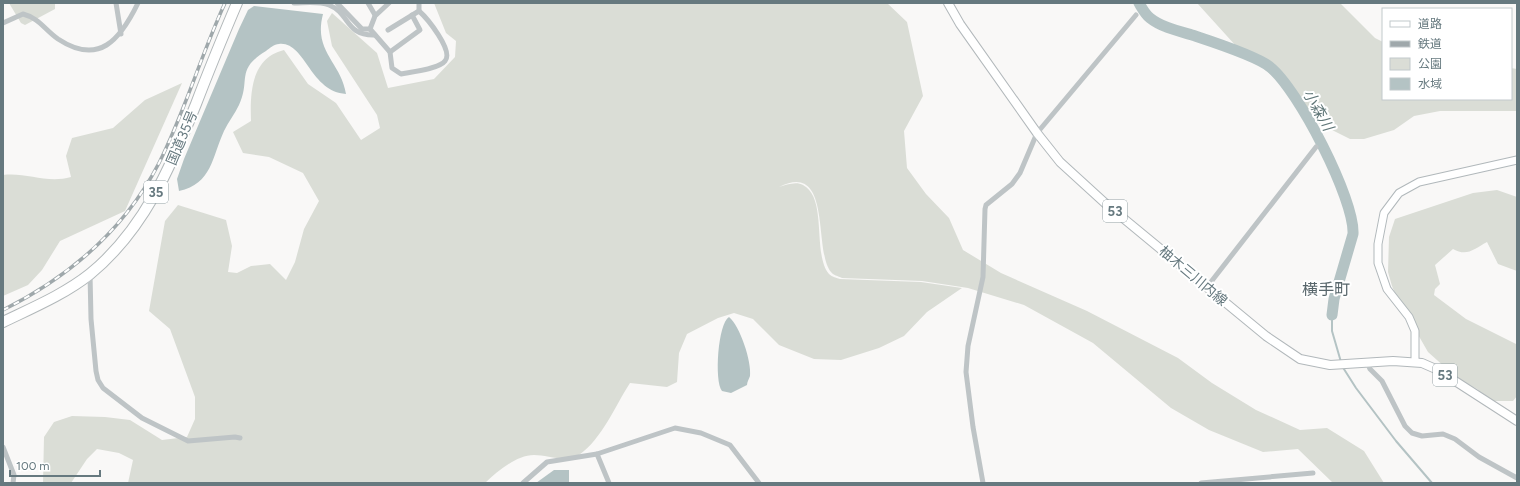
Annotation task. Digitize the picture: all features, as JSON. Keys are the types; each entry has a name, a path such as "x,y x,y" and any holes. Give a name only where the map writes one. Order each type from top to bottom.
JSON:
{"highway":[{"name":"国道35号","path":"3,322 66,290 90,274 124,240 148,207 174,157 237,3"}],"main road":[{"name":"柚木三川内線","path":"948,3 960,24 1037,133 1060,162 1076,178 1266,336 1300,359 1330,365 1415,362 1438,370 1517,421"}],"street":[{"path":"116,3 121,34"},
{"path":"3,23 23,14 33,17 58,38 77,48 88,51 102,49 121,34 129,22 138,3"},
{"path":"294,3 330,5 336,9 352,28 363,36 375,35"},
{"path":"337,3 362,29 370,29"},
{"path":"368,3 375,15"},
{"path":"370,29 375,15 389,3"},
{"path":"419,3 419,11"},
{"path":"370,29 390,52 392,68 400,74 439,66 446,61 446,50 437,33 425,16 419,11"},
{"path":"388,30 419,11"},
{"path":"390,52 420,30 412,15"},
{"path":"983,483 972,420 966,372 968,346 983,277 986,205 1012,184 1020,173 1037,133 1136,15"},
{"path":"1206,287 1316,147"},
{"path":"1415,362 1415,330 1409,317 1387,289 1378,263 1378,244 1384,213 1399,193 1419,182 1517,160"},
{"path":"90,274 91,319 96,371 98,380 103,388 142,418 188,441 235,437 240,438"},
{"path":"1365,363 1382,381 1405,426 1412,433 1422,436 1443,434 1455,439 1479,457 1517,478"},
{"path":"522,483 547,462 597,454 675,428 701,433 730,445 759,483"},
{"path":"3,447 14,475 13,483"},
{"path":"597,454 610,483"},
{"path":"1201,483 1314,473"}],"green space":[{"path":"9,3 55,3 55,9 25,25 21,23"},
{"path":"434,3 887,3 907,22 923,96 904,131 907,168 926,194 949,218 963,250 1001,273 1087,311 1178,358 1212,383 1256,410 1300,430 1327,428 1364,451 1384,483 1333,483 1298,449 1263,452 1209,430 1171,408 1093,343 1024,305 968,288 922,281 842,278 834,275 826,261 818,212 814,196 807,186 796,182 787,185 797,183 803,185 811,192 815,202 818,214 821,253 824,265 829,274 832,276 840,279 921,282 962,288 927,312 904,336 879,348 841,360 814,359 779,345 753,319 734,313 718,318 687,334 679,353 677,382 667,387 630,383 608,422 595,440 579,455 563,459 539,455 520,458 507,465 485,483 128,483 133,460 119,453 97,449 87,459 71,483 43,483 44,437 54,422 72,416 105,417 130,420 162,440 187,437 195,419 195,397 170,329 149,311 165,221 178,205 226,220 232,246 228,272 237,273 251,266 270,264 286,280 295,262 304,229 319,201 303,173 269,157 243,153 233,132 251,121 252,88 259,69 265,61 273,54 284,50 308,84 336,103 361,140 380,128 377,115 332,46 327,21 332,13 377,53 388,88 434,79 455,57 456,41 446,33"},
{"path":"1197,3 1340,3 1375,38 1382,42 1382,100 1512,100 1512,68 1517,69 1517,111 1440,111 1414,116 1394,130 1364,139 1350,139 1320,124 1281,83 1236,46"},
{"path":"182,83 125,211 60,241 42,270 28,285 3,296 3,175 20,175 45,179 62,179 71,177 66,156 72,138 113,128 145,100"},
{"path":"1497,190 1517,197 1517,271 1498,264 1487,242 1466,252 1453,249 1435,265 1440,284 1435,289 1434,295 1466,319 1516,344 1517,396 1513,401 1491,401 1477,389 1456,377 1428,352 1397,298 1388,272 1389,237 1395,219 1473,193"}],"water":[{"path":"254,6 323,14 321,27 322,38 325,48 339,73 346,94 334,91 324,85 295,50 288,45 274,45 250,64 245,76 244,89 239,105 224,131 205,176 190,187 179,191 177,179 184,159 239,29 248,10"},
{"path":"729,317 741,336 750,370 747,385 731,393 722,391 718,376 718,352 720,340 725,321"},
{"path":"554,470 569,470 569,483 536,483"}],"waterway":[{"name":"小森川","path":"1139,3 1148,16 1159,24 1233,49 1264,63 1282,79 1295,98 1323,146 1345,197 1351,218 1353,234 1334,299 1332,315"},
{"path":"1332,315 1332,331 1341,362"},
{"path":"1342,366 1356,388 1396,441 1432,483"}],"railway":[{"path":"3,310 27,297 72,266 93,249 130,209 159,163 225,3"}],"district":[{"name":"横手町","path":"1326,289"}]}
